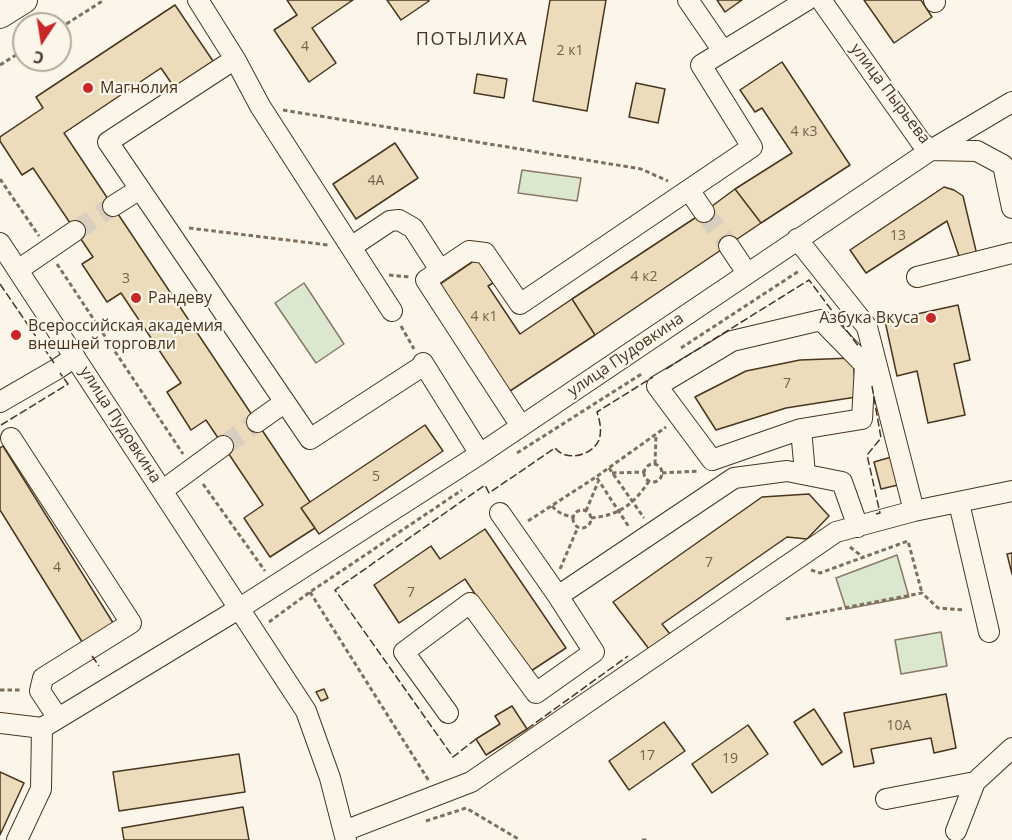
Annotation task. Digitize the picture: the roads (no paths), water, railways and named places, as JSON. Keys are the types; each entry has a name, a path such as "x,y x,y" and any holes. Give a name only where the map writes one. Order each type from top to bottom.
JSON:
{"main road":[{"path":"0,15 24,0"}],"street":[{"path":"198,0 235,59 260,106 392,311"},
{"path":"688,0 723,51"},
{"path":"433,275 469,250 485,253 520,304 753,147 701,65 723,51 820,1"},
{"name":"улица Пырьева","path":"820,1 921,141 931,150 977,151 1003,165 1010,184 1012,208"},
{"path":"235,59 108,142 310,439 424,364 480,454"},
{"name":"улица Пудовкина","path":"50,723 240,608 480,454 796,239 931,150 1012,102"},
{"path":"113,207 140,189"},
{"path":"689,190 704,212"},
{"path":"351,248 390,221 399,219 413,228 433,275 521,426"},
{"path":"18,270 75,231"},
{"path":"796,239 867,327 914,511"},
{"name":"улица Пудовкина","path":"0,243 240,608"},
{"path":"729,246 747,273"},
{"path":"916,276 1012,254"},
{"path":"821,320 865,365 862,419 801,429 712,460 657,386 732,341 821,320"},
{"path":"0,402 75,357"},
{"path":"257,422 285,402"},
{"path":"801,429 805,474"},
{"path":"11,438 131,622 43,678 40,691 50,723 41,789 17,840"},
{"path":"162,490 223,446"},
{"path":"558,596 734,478 787,471 842,482 858,527"},
{"path":"240,608 306,711 330,778 345,836 471,782 836,532 914,511 1012,491"},
{"path":"959,503 989,632"},
{"path":"448,713 404,652 470,603 536,693 594,652 500,513"},
{"path":"0,723 50,723"},
{"path":"956,831 975,782 1012,748"},
{"path":"886,799 975,782"}],"tunnel":[{"path":"75,231 113,206"},
{"path":"704,212 729,246"},
{"path":"223,446 257,422"}],"place":[{"name":"Магнолия","path":"88,88"},
{"name":"Рандеву","path":"136,298"},
{"name":"Азбука Вкуса","path":"931,318"},
{"name":"Всероссийская академия внешней торговли","path":"16,335"}],"district":[{"name":"ПОТЫЛИХА","path":"472,40"}]}
